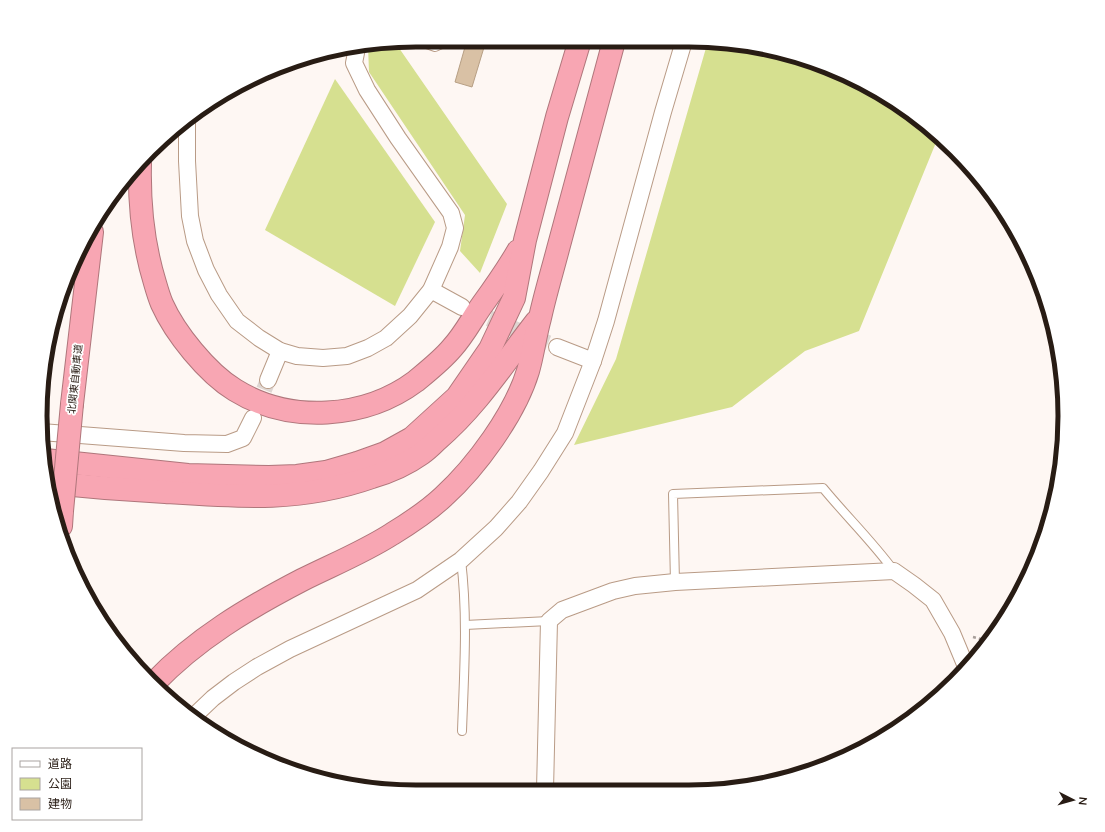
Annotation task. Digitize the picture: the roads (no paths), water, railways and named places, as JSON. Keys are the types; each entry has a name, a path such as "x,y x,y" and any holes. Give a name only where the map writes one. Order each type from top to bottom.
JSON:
{"highway":[{"path":"50,460 188,475 269,477 298,476 326,472 385,453 412,438 458,397 490,349 514,298 525,240 557,117 578,47"},
{"path":"158,680 184,655 210,634 242,612 391,535 423,513 444,496 483,451 506,418 527,372 540,316 612,47"},
{"path":"140,172 142,228 149,264 162,303 176,328 215,375 235,390 252,399 298,412 322,414 351,410 373,404 395,394 415,381 453,348 497,286 525,240"},
{"name":"北関東自動車道","path":"61,516 72,404 91,241"},
{"path":"53,483 235,497 294,495 325,491 357,483 387,472 421,454 456,424 484,392 540,316"}],"street":[{"path":"197,713 213,698 257,667 290,649 417,590 461,560 496,528 519,502 565,433 593,361 606,321 682,47"},
{"path":"187,127 190,216 195,241 206,270 219,295 237,321 259,338 280,351 296,356 323,358 347,356 368,348 391,334 410,316 431,290 450,247 455,228 451,213 398,138 367,90 354,63 356,52"},
{"path":"431,290 462,307"},
{"path":"557,348 593,361"},
{"path":"268,380 280,351"},
{"path":"48,433 184,443 228,444 243,438 253,418"},
{"path":"545,785 548,621 562,610 614,591 635,586 675,582 894,571 933,600 952,633 964,661"}],"lane":[{"path":"675,582 673,494 823,488 846,516 877,548 894,571"},
{"path":"461,560 464,583 465,625 462,731"},
{"path":"465,625 548,621"}],"tunnel":[{"path":"467,309 557,347"},
{"path":"255,412 268,380"}]}
